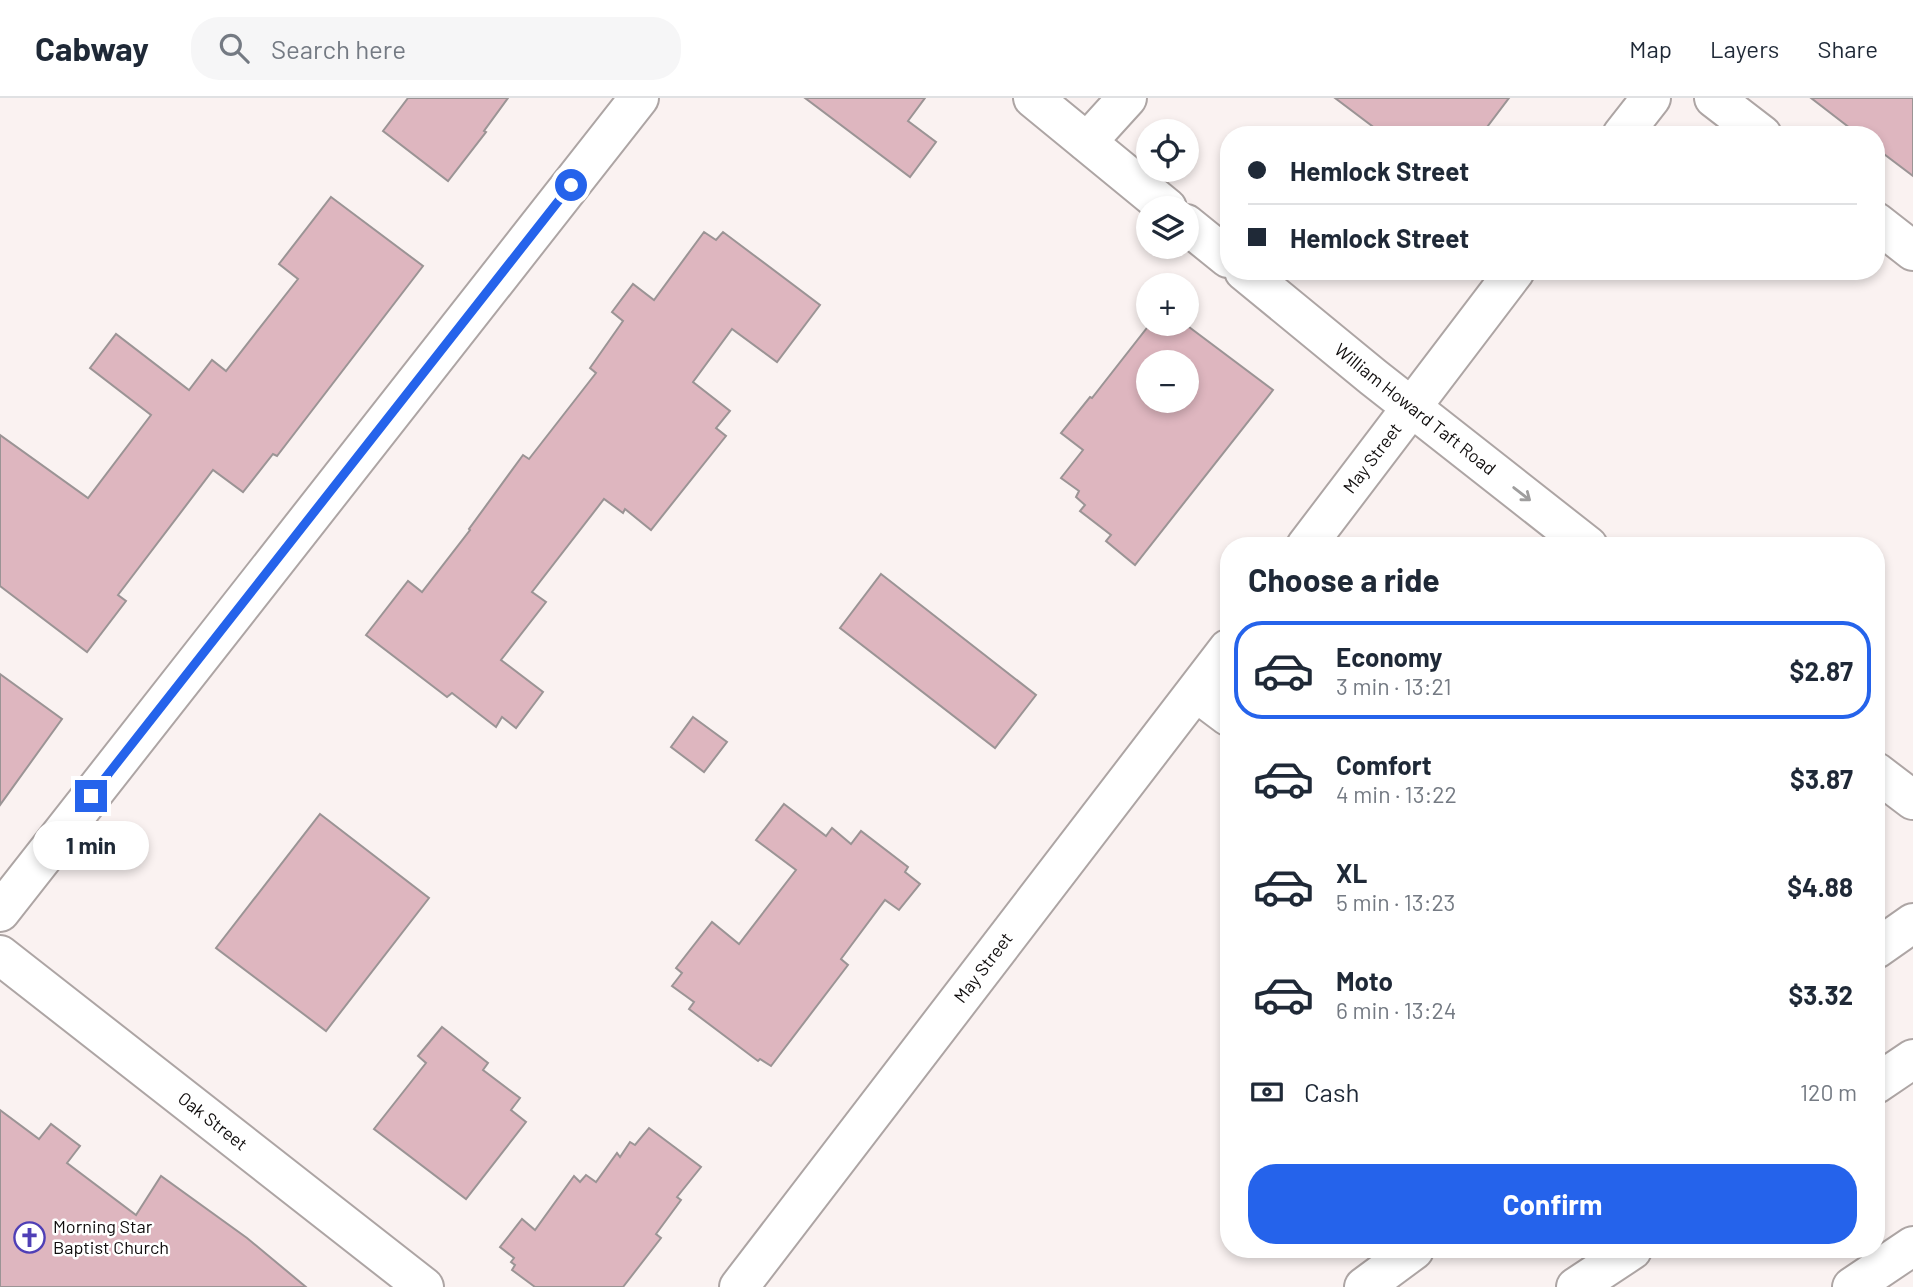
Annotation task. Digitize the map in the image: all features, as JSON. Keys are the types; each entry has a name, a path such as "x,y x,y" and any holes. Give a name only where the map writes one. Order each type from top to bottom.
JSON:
{"main road":[{"path":"0,912 639,98"},
{"path":"1033,98 1152,196"},
{"path":"1087,142 1126,98"},
{"path":"1629,126 1651,98"},
{"path":"1714,98 1750,126"},
{"path":"1885,229 1913,251"},
{"path":"1199,235 1220,252"},
{"name":"William Howard Taft Road","path":"1255,280 1577,537"},
{"name":"May Street","path":"1313,537 1508,280"},
{"name":"May Street","path":"739,1287 1220,660"},
{"path":"1196,692 1220,710"},
{"path":"1885,779 1913,800"},
{"path":"1885,943 1913,923"},
{"name":"Oak Street","path":"0,955 424,1287"},
{"path":"1885,1078 1913,1059"},
{"path":"1852,1287 1913,1246"},
{"path":"1364,1287 1403,1258"},
{"path":"1576,1287 1620,1258"}],"building":[{"path":"408,98 508,98 448,181 383,131"},
{"path":"805,98 925,98 908,121 936,142 910,177"},
{"path":"1335,98 1509,98 1488,126 1372,126"},
{"path":"1811,98 1913,98 1913,176 1885,155 1885,126 1847,126"},
{"path":"331,197 423,266 277,456 273,454 243,492 213,470 118,595 126,601 87,652 0,586 0,435 88,498 151,415 90,368 116,334 189,390 212,360 226,371 298,279 279,264"},
{"path":"704,232 716,240 723,232 820,305 777,362 732,329 693,382 730,411 716,428 726,436 651,530 625,509 623,513 604,499 532,592 546,602 501,660 543,692 516,728 502,717 496,727 452,693 447,697 366,635 408,581 422,592 523,455 529,459 596,373 590,368 623,321 612,312 633,284 654,300"},
{"path":"1199,334 1273,390 1135,565 1106,541 1111,535 1080,511 1085,505 1076,497 1079,491 1061,478 1083,450 1061,433 1090,397 1092,398 1141,336"},
{"path":"881,574 1036,695 995,748 840,628"},
{"path":"0,674 62,719 0,805"},
{"path":"693,717 727,742 704,772 671,747"},
{"path":"784,804 826,836 832,828 851,844 861,831 908,867 905,872 920,884 899,910 885,900 841,959 848,965 771,1066 760,1059 758,1061 689,1009 694,1002 672,986 682,973 676,968 712,922 739,944 796,870 756,840"},
{"path":"320,814 429,898 326,1031 216,948"},
{"path":"442,1027 488,1063 483,1070 520,1098 511,1110 526,1122 466,1199 374,1129 426,1063 418,1056"},
{"path":"0,1110 39,1139 51,1124 80,1146 67,1163 136,1215 161,1176 247,1238 306,1287 0,1287"},
{"path":"649,1128 701,1167 677,1197 681,1200 656,1234 661,1238 623,1287 535,1287 512,1270 515,1265 511,1262 514,1258 500,1247 522,1219 535,1230 574,1176 580,1182 586,1175 596,1182 617,1153 620,1157 630,1142 635,1145"}],"place":[{"name":"Morning Star Baptist Church","path":"30,1237"}],"route":[{"path":"91,796 571,185"}]}
